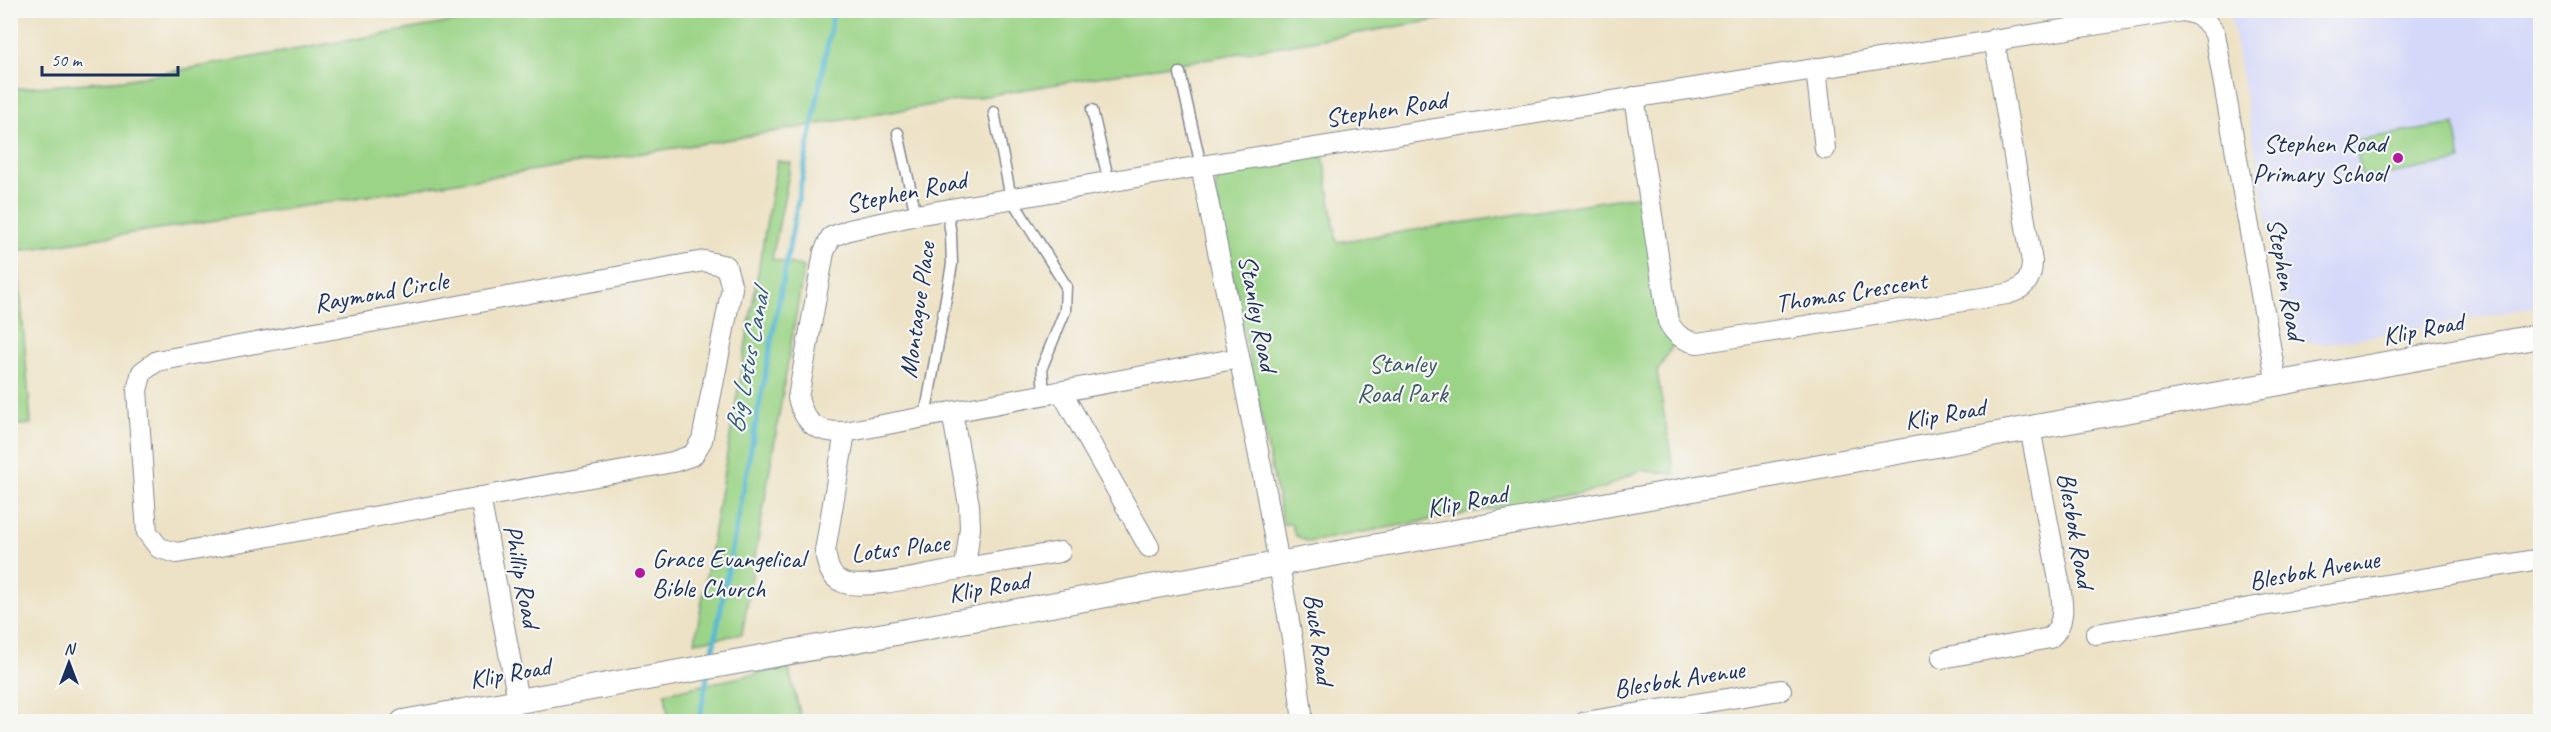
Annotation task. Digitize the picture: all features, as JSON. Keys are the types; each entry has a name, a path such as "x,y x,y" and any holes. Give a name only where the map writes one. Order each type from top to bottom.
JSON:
{"street":[{"name":"Stephen Road","path":"1239,358 845,432 815,428 802,414 798,398 824,252 831,237 849,230 947,209 1201,166 2170,11 2192,12 2209,23 2214,34 2228,101 2277,385"},
{"name":"Thomas Crescent","path":"1634,97 1668,321 1676,334 1683,339 1698,343 2007,294 2016,292 2029,280 2032,262 1994,39"},
{"path":"1816,68 1825,149"},
{"name":"Stanley Road","path":"1201,166 1280,565"},
{"name":"Raymond Circle","path":"704,261 726,266 732,288 702,440 693,455 673,462 480,497 177,553 159,548 147,532 137,390 142,372 157,361 657,269 704,261"},
{"name":"Klip Road","path":"403,722 2541,336"},
{"path":"1053,393 1149,546"},
{"name":"Lotus Place","path":"845,432 825,551 827,565 833,576 842,582 860,586 965,568 970,528 969,505 952,412"},
{"name":"Blesbok Road","path":"1942,658 2050,638 2058,631 2063,605 2030,429"},
{"name":"Phillip Road","path":"480,497 518,701"},
{"path":"965,568 1060,552"},
{"name":"Blesbok Avenue","path":"2096,634 2541,559"},
{"name":"Buck Road","path":"1280,565 1303,722"},
{"name":"Blesbok Avenue","path":"1585,722 1781,690"}],"lane":[{"name":"Stanley Road","path":"1180,73 1201,166"},
{"path":"1092,110 1109,182"},
{"path":"994,112 1011,198 1066,286 1065,311 1042,367 1053,393"},
{"path":"898,133 916,215"},
{"name":"Montague Place","path":"925,417 952,264 947,209"}],"shaded area":[{"name":"Stephen Road Primary School","path":"2230,11 2540,11 2540,306 2327,344 2289,339"}],"green space":[{"path":"519,10 1489,11 719,141 17,251 31,424 11,426 11,89 124,80"},
{"path":"2455,124 2461,161 2362,179 2355,140"},
{"name":"Stanley Road Park","path":"1323,155 1337,242 1642,195 1674,343 1657,372 1674,474 1640,470 1602,489 1308,542 1295,535 1291,524 1283,524 1215,189 1218,178 1225,172"},
{"path":"777,161 791,163 772,259 804,267 742,634 695,642"},
{"path":"788,667 802,721 669,721 665,693"}],"waterway":[{"name":"Big Lotus Canal","path":"711,660 834,10"},
{"name":"Big Lotus Canal","path":"699,722 708,672"}],"place":[{"name":"Stephen Road Primary School","path":"2398,158"},
{"name":"Grace Evangelical Bible Church","path":"640,573"}]}
